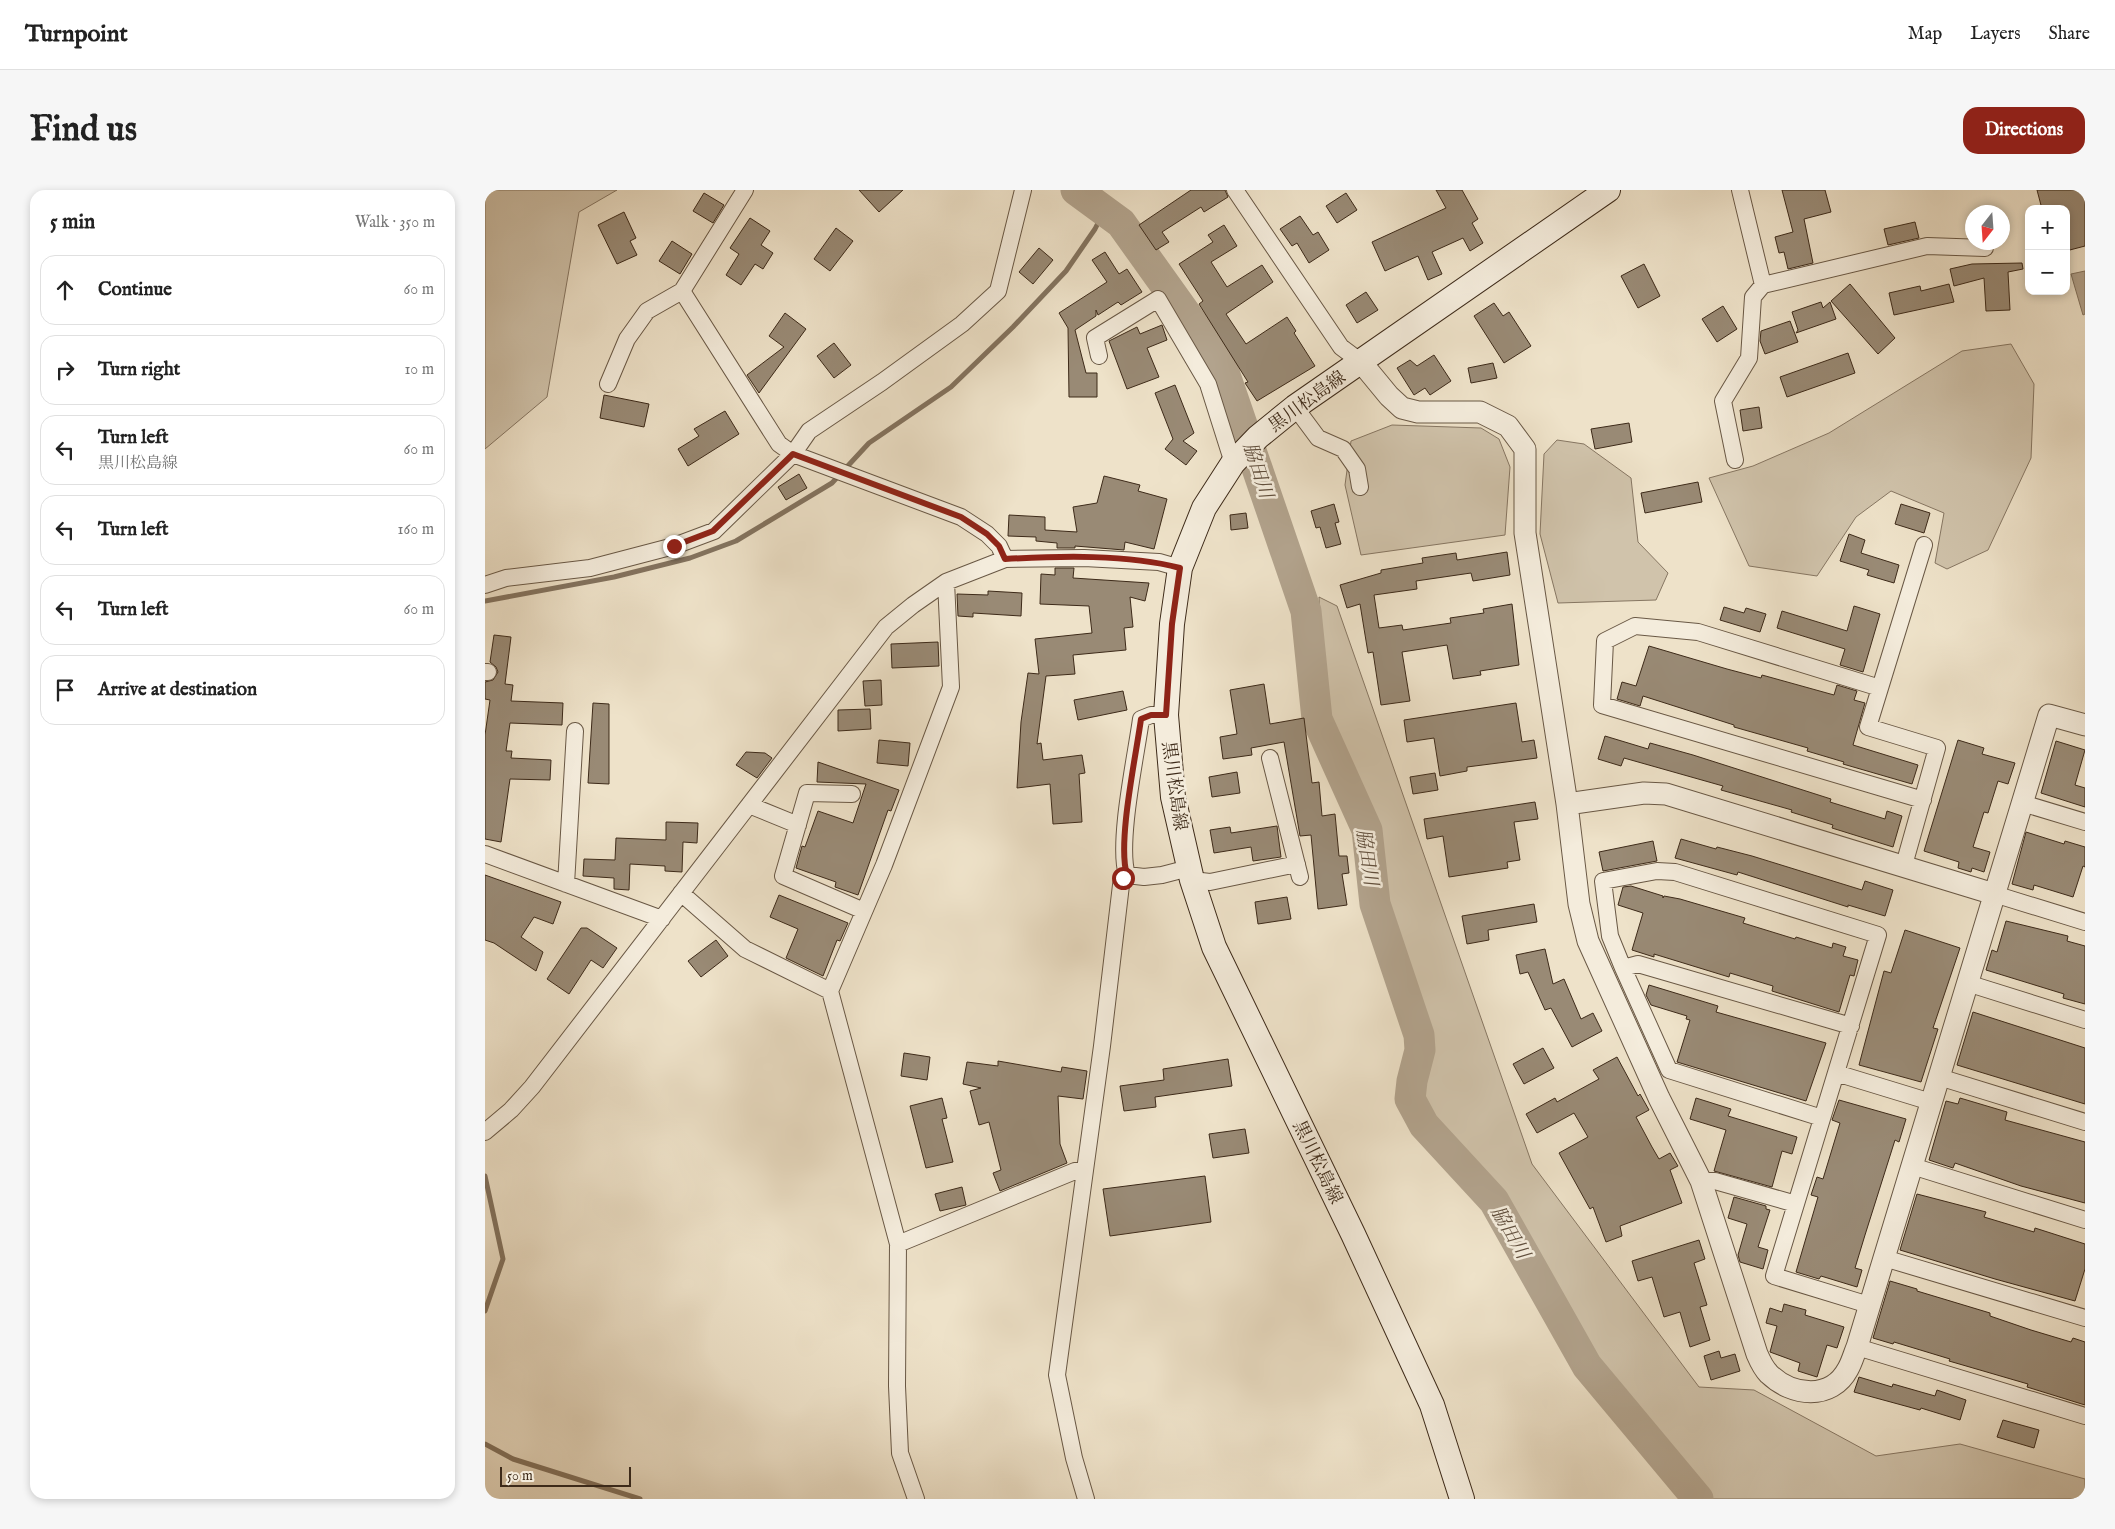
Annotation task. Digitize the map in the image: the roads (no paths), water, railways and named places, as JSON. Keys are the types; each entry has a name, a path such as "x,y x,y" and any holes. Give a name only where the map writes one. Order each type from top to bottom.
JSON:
{"main road":[{"name":"黒川松島線","path":"1462,1499 1432,1405 1353,1234 1214,947 1190,874 1173,797 1166,715 1172,624 1180,568 1204,508 1233,463 1258,437 1295,407 1608,190"}],"street":[{"path":"607,384 627,339 647,311 682,291 745,190"},
{"path":"485,585 506,578 590,568 674,546 713,531 793,454 809,431 882,382 961,324 998,291 1023,190"},
{"path":"1235,190 1341,347 1361,362 1389,396 1403,408 1419,412 1481,412 1508,426 1525,450 1525,533 1567,804 1579,904 1588,941 1659,1098 1701,1181 1743,1318 1757,1354 1768,1373 1785,1386 1805,1392 1820,1393 1835,1384 1848,1370 1857,1347 2049,715 2085,725"},
{"path":"1739,190 1763,285"},
{"path":"1735,460 1723,401 1749,358 1753,297 1763,285 1927,246 1965,247"},
{"path":"682,291 779,444 793,454 961,517 987,534 999,546 1005,559"},
{"path":"1099,356 1095,338 1158,299 1208,384 1233,463"},
{"path":"1295,407 1318,438 1343,449 1357,469 1360,487"},
{"path":"1904,866 1937,748 1868,727 1924,545"},
{"path":"485,1131 511,1110 532,1087 886,627 913,605 946,582 1005,559 1084,558 1159,562 1180,568"},
{"path":"916,1499 901,1453 897,1386 898,1244 830,991 884,865 951,687 946,582"},
{"path":"1880,688 1699,632 1635,626 1605,641 1602,705 1923,800"},
{"path":"1127,875 1124,866 1126,829 1141,719 1151,715 1166,715"},
{"path":"566,884 575,731"},
{"path":"1127,875 1143,877 1190,874 1210,882 1298,871 1271,758"},
{"path":"852,794 807,793 783,876 864,911"},
{"path":"1567,804 1644,793 1666,794 2085,922"},
{"path":"2022,803 2085,822"},
{"path":"749,805 798,825"},
{"path":"485,854 662,918"},
{"path":"1822,1118 1669,1070 1610,936 1603,881 1657,871 1675,872 1878,935 1774,1276 1869,1305"},
{"path":"1086,1499 1074,1458 1057,1375 1121,886 1123,878 1127,875"},
{"path":"681,893 745,949 830,991"},
{"path":"1623,968 1638,964 1851,1026"},
{"path":"1967,983 2085,1020"},
{"path":"1836,1073 1931,1102"},
{"path":"1939,1077 2085,1122"},
{"path":"1912,1166 2085,1220"},
{"path":"898,1244 1075,1171 1085,1170"},
{"path":"1701,1181 1715,1181 1796,1204"},
{"path":"1884,1258 2085,1318"},
{"path":"1857,1347 2085,1416"}],"waterway":[{"name":"脇田川","path":"1076,190 1121,223 1201,335 1224,372 1306,611 1317,719 1367,830 1375,904 1419,1035 1420,1050 1412,1081 1410,1099 1424,1125 1494,1201 1587,1366 1698,1499"},
{"path":"485,601 614,577 690,558 736,541 832,483 869,443 951,387 1013,327 1066,271 1095,229 1104,211"},
{"path":"485,1176 503,1259 485,1311"},
{"path":"485,1444 513,1459 640,1499"}]}
